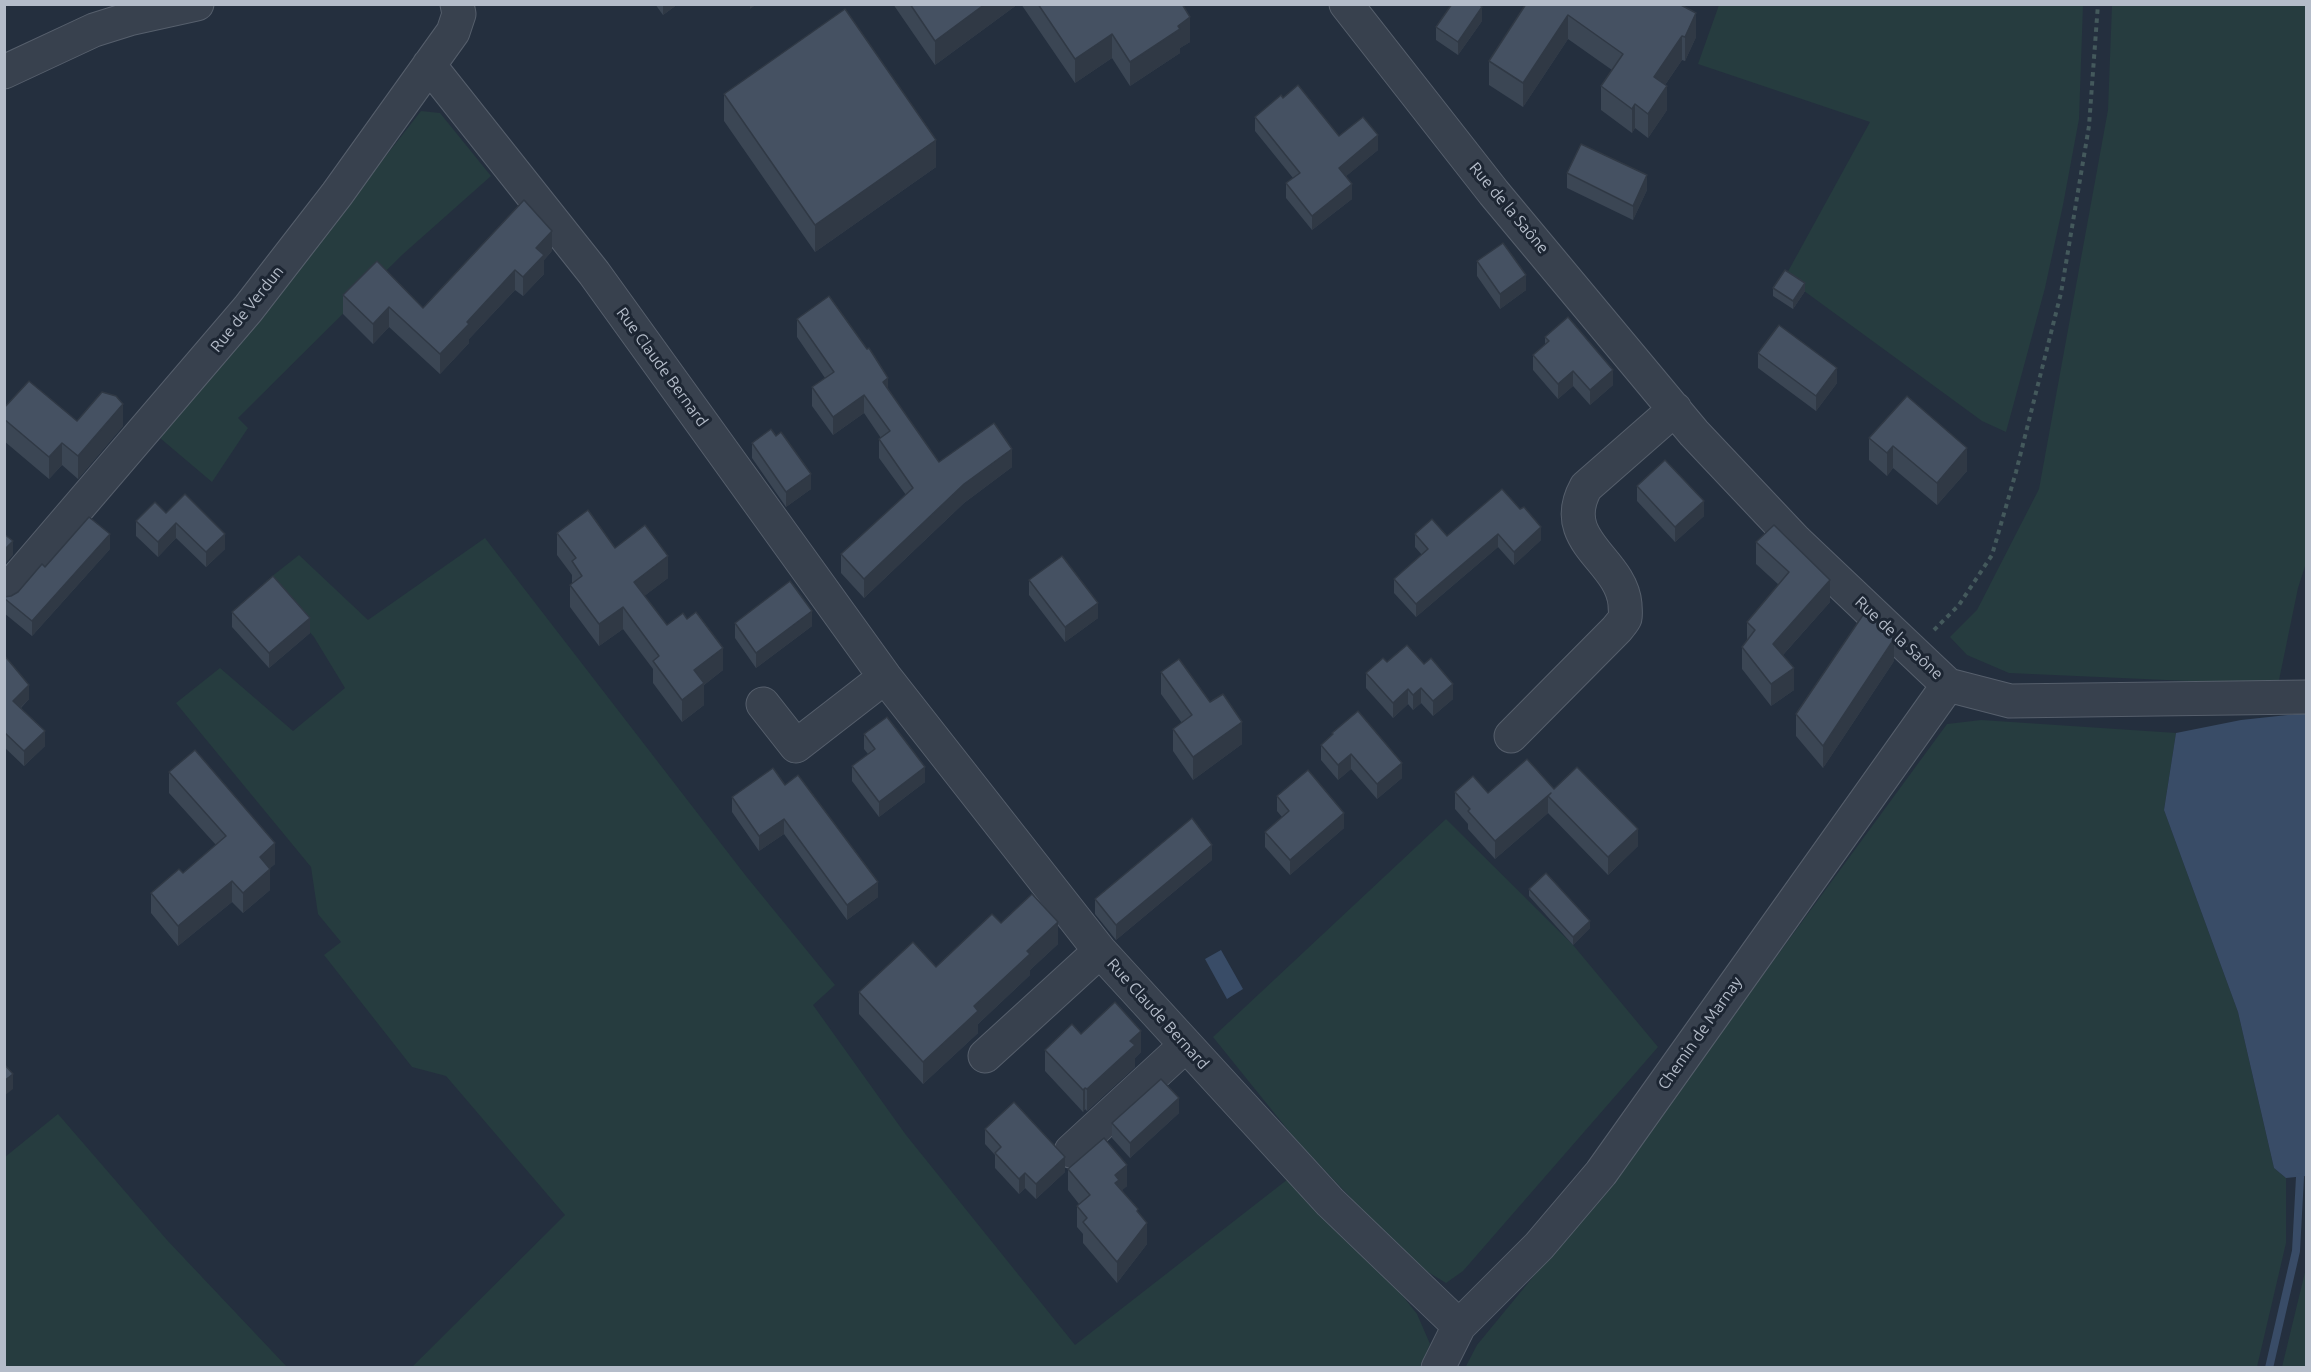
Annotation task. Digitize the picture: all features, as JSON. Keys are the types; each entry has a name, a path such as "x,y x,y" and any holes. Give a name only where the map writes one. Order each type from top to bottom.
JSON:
{"street":[{"path":"4,72 94,30 197,4"},
{"name":"Rue de Verdun","path":"4,594 248,309 338,194 453,32 459,14 457,4"},
{"name":"Rue de la Saône","path":"1346,4 1494,193 1694,433 1796,541 1948,685 2010,701 2307,697"},
{"name":"Rue Claude Bernard","path":"429,65 594,273 885,677 1100,951 1330,1202 1460,1326"},
{"path":"1511,736 1617,629 1626,617 1624,600 1617,580 1586,542 1578,511 1579,500 1586,487 1675,409"},
{"path":"763,704 796,746 885,677"},
{"name":"Chemin de Marnay","path":"1438,1368 1460,1326 1539,1246 1601,1173 1948,685"},
{"path":"985,1056 1100,951"},
{"path":"1071,1151 1186,1045"}],"path":[{"path":"1913,652 1959,605 1992,555 2016,472 2061,293 2088,126 2098,4"}],"green space":[{"path":"1719,5 2083,5 2079,119 2045,288 2006,432 1982,421 1785,277 1870,122 1698,64"},
{"path":"2112,5 2306,5 2306,563 2298,588 2278,685 2009,673 1967,655 1950,637 1977,610 2039,489 2108,110"},
{"path":"421,111 440,113 491,176 402,255 238,418 248,428 212,482 160,438 295,272"},
{"path":"485,538 746,876 835,985 813,1005 906,1135 1075,1345 1288,1179 1387,1276 1417,1314 1430,1344 1420,1367 412,1367 565,1215 446,1076 412,1067 324,955 341,942 318,914 311,867 176,703 220,668 293,731 345,688 314,637 266,581 299,555 368,620"},
{"path":"1981,720 2176,733 2164,810 2238,1012 2274,1168 2286,1178 2286,1243 2257,1367 1465,1368 1477,1345 1612,1181 1947,724"},
{"path":"1446,819 1573,945 1658,1047 1463,1271 1446,1283 1418,1266 1296,1140 1213,1037"},
{"path":"58,1114 167,1240 287,1367 5,1367 5,1157"},
{"path":"2306,1268 2306,1367 2282,1367"}],"water":[{"path":"2306,713 2306,1176 2286,1178 2274,1168 2238,1012 2164,810 2176,733 2241,720"},
{"path":"1221,950 1243,989 1227,999 1205,959"}],"building":[{"path":"910,4 985,4 935,41"},
{"path":"1038,4 1182,4 1190,17 1178,26 1180,29 1130,62 1112,34 1075,59"},
{"path":"1452,4 1479,4 1482,7 1458,42 1436,27"},
{"path":"1526,4 1679,4 1696,13 1685,37 1682,36 1654,77 1667,86 1648,114 1635,104 1632,109 1601,86 1623,54 1568,15 1523,83 1489,61"},
{"path":"845,9 936,140 815,225 724,94"},
{"path":"1298,85 1339,136 1363,117 1378,135 1339,168 1352,184 1312,216 1286,183 1300,173 1255,117 1281,95 1283,98"},
{"path":"1581,144 1647,175 1633,206 1567,173"},
{"path":"524,200 552,231 536,248 544,255 523,277 515,270 440,354 389,307 373,324 343,295 377,261 423,308"},
{"path":"1503,243 1526,275 1500,294 1477,261"},
{"path":"1785,270 1805,283 1793,301 1773,288"},
{"path":"829,296 867,349 869,348 888,378 883,382 939,462 994,423 1012,449 964,484 864,579 841,554 913,488 879,439 890,431 864,395 833,417 812,387 834,372 797,319"},
{"path":"1568,317 1613,370 1590,390 1573,371 1558,384 1533,355 1549,341 1545,337"},
{"path":"1779,325 1837,368 1816,396 1758,353"},
{"path":"29,381 77,421 102,392 116,396 123,404 78,456 62,443 49,457 4,419 4,408"},
{"path":"1907,396 1967,448 1937,483 1893,446 1887,453 1869,438"},
{"path":"771,429 776,436 781,432 811,474 786,492 752,443"},
{"path":"1665,460 1704,501 1675,527 1637,486"},
{"path":"1502,489 1520,509 1524,507 1541,527 1514,552 1498,534 1416,604 1394,579 1428,549 1415,534 1432,519 1447,536"},
{"path":"185,494 225,534 206,552 176,523 158,542 136,521 155,502 166,513"},
{"path":"588,510 615,548 645,525 668,556 634,582 667,625 683,613 687,619 696,612 723,648 694,670 704,683 682,700 653,661 659,656 623,607 599,624 570,585 582,576 572,561 576,558 557,533"},
{"path":"89,517 110,534 32,621 4,597 18,592 42,564 45,567"},
{"path":"1774,525 1830,580 1773,644 1794,668 1771,684 1742,647 1755,630 1747,622 1789,572 1756,542"},
{"path":"4,534 13,541 4,550"},
{"path":"1062,556 1098,603 1065,627 1029,580"},
{"path":"273,576 310,618 269,653 232,612"},
{"path":"790,581 812,611 756,653 735,623"},
{"path":"1865,612 1894,639 1823,746 1796,714"},
{"path":"1407,645 1424,664 1431,658 1453,684 1433,701 1421,688 1413,695 1408,689 1393,703 1366,673 1383,658 1387,662"},
{"path":"4,655 29,685 13,701 45,731 24,751 4,732"},
{"path":"1179,659 1210,702 1223,694 1242,722 1193,757 1173,729 1192,715 1161,672"},
{"path":"1358,711 1402,763 1377,784 1351,754 1338,765 1321,745"},
{"path":"887,717 925,767 879,802 852,766 875,749 864,734"},
{"path":"195,750 275,843 260,857 270,869 243,893 232,881 178,926 151,893 179,869 183,873 226,836 169,772"},
{"path":"1527,759 1554,789 1577,767 1638,829 1608,857 1548,796 1551,793 1495,841 1468,811 1470,809 1455,792 1473,776 1488,793"},
{"path":"773,768 785,785 798,775 878,882 847,905 784,819 759,836 732,797"},
{"path":"1308,770 1344,813 1290,860 1265,832 1289,811 1277,796"},
{"path":"1192,818 1212,845 1116,925 1095,899"},
{"path":"1546,873 1590,921 1573,937 1529,889"},
{"path":"1032,894 1058,922 1027,951 1030,954 974,1006 978,1011 923,1062 859,992 913,942 936,967 992,914 1001,923"},
{"path":"1115,1002 1141,1031 1130,1041 1135,1045 1087,1089 1083,1090 1045,1050 1072,1024 1081,1034"},
{"path":"4,1064 13,1074 4,1081"},
{"path":"1161,1079 1179,1098 1130,1143 1112,1123"},
{"path":"1014,1102 1065,1157 1036,1184 1025,1173 1019,1179 995,1153 1001,1147 985,1129"},
{"path":"1104,1138 1127,1165 1115,1175 1119,1180 1115,1183 1147,1223 1117,1262 1083,1222 1087,1218 1077,1206 1090,1195 1068,1169"}],"waterway":[{"path":"2269,1368 2296,1251 2300,1177"}]}
